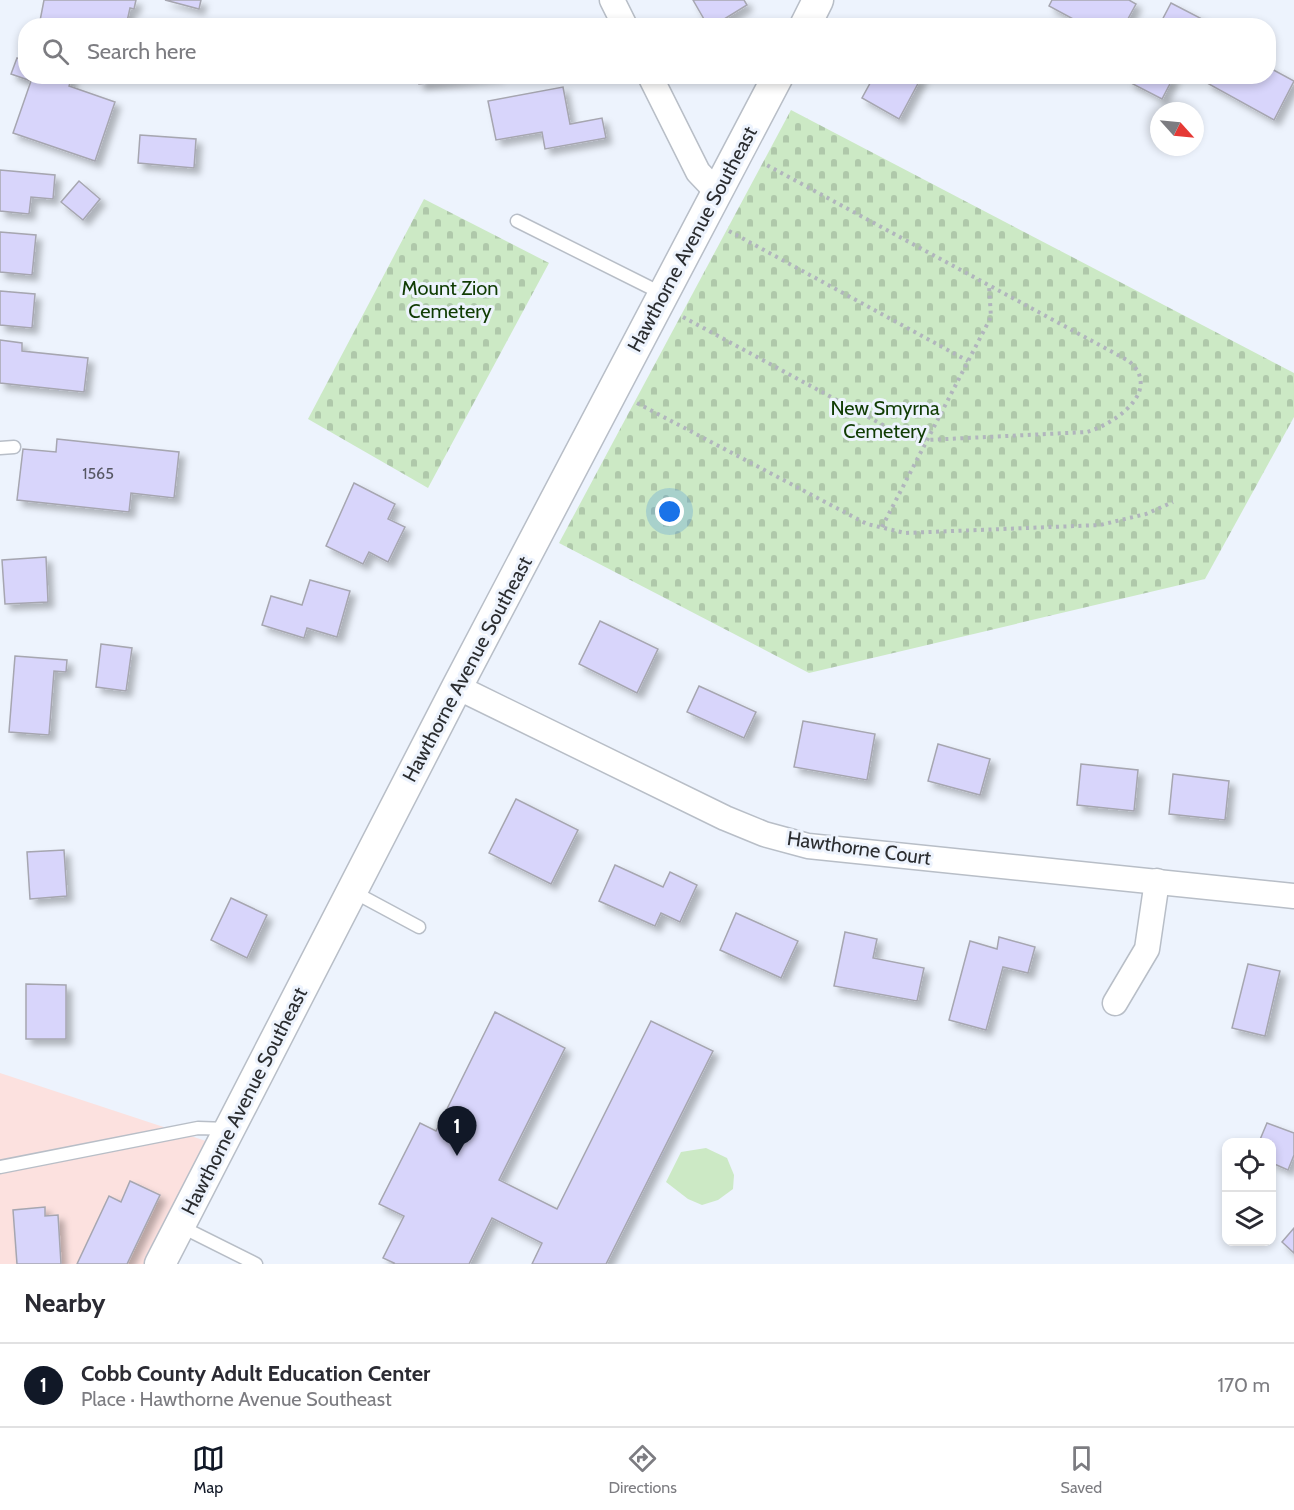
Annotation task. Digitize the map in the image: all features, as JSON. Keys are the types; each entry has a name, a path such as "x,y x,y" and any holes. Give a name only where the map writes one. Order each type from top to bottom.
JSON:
{"street":[{"path":"612,0 621,18"},
{"path":"809,18 818,0"},
{"path":"654,84 698,172 710,205"},
{"name":"Hawthorne Avenue Southeast","path":"160,1264 457,687 774,84"},
{"name":"Hawthorne Court","path":"457,687 725,818 775,837 808,846 1294,896"},
{"path":"1114,1003 1147,949 1157,881"}],"lane":[{"path":"517,221 661,299"},
{"path":"0,448 14,447"},
{"path":"352,891 419,927"},
{"path":"0,1167 198,1128 229,1130"},
{"path":"180,1226 256,1264"}],"path":[{"path":"661,299 896,432 926,440 1087,432 1103,427 1117,418 1140,391 1139,374 1129,361 739,150"},
{"path":"710,205 968,361"},
{"path":"882,527 991,317 989,285"},
{"path":"613,390 867,524 905,533 1100,525 1146,514 1173,502"}],"shaded area":[{"path":"0,1073 212,1143 166,1264 0,1264"}],"green space":[{"name":"New Smyrna Cemetery","path":"791,110 1294,373 1294,417 1205,579 809,673 559,543"},
{"name":"Mount Zion Cemetery","path":"424,199 549,263 428,488 308,419"},
{"path":"706,1148 727,1158 734,1175 733,1189 718,1200 702,1205 688,1199 666,1182 681,1152"}],"building":[{"path":"44,0 136,0 134,9 130,8 128,18 41,18"},
{"path":"165,0 201,0 199,9"},
{"path":"693,0 744,0 747,5 726,18 703,18"},
{"path":"1052,0 1129,0 1136,4 1128,18 1071,18 1049,6"},
{"path":"1171,3 1200,18 1163,18"},
{"path":"17,58 18,58 18,76 11,74"},
{"path":"1276,71 1294,81 1274,120 1209,84 1276,84"},
{"path":"30,84 70,84 69,86 115,102 95,161 13,133"},
{"path":"870,84 918,84 899,119 862,98"},
{"path":"1133,84 1170,84 1162,99"},
{"path":"563,87 570,124 602,118 606,138 545,149 542,132 496,140 488,101"},
{"path":"140,135 196,139 194,168 138,163"},
{"path":"0,170 55,175 53,199 31,197 29,214 0,211"},
{"path":"79,181 100,199 83,220 61,202"},
{"path":"0,232 36,235 32,275 0,272"},
{"path":"0,291 35,294 32,328 0,325"},
{"path":"0,340 22,343 22,351 88,358 84,392 0,383"},
{"path":"57,439 179,452 174,498 131,493 129,512 17,500 23,449 56,452"},
{"path":"354,483 395,504 388,519 405,527 388,562 369,552 363,564 326,546"},
{"path":"46,557 48,602 5,604 2,560"},
{"path":"310,580 350,591 337,637 307,628 304,638 262,625 271,596 302,605"},
{"path":"600,621 658,649 637,693 579,664"},
{"path":"101,644 132,648 126,691 96,687"},
{"path":"15,656 67,660 66,672 54,671 49,735 9,732"},
{"path":"699,686 756,712 744,738 687,712"},
{"path":"803,721 875,734 867,780 794,767"},
{"path":"938,744 990,759 980,795 928,781"},
{"path":"1081,764 1138,770 1134,811 1077,805"},
{"path":"1173,774 1229,781 1225,820 1169,814"},
{"path":"516,799 578,830 551,884 489,853"},
{"path":"64,850 67,896 30,899 27,852"},
{"path":"615,865 663,887 670,872 697,885 680,922 661,913 655,926 599,901"},
{"path":"231,898 267,915 247,958 211,940"},
{"path":"736,913 798,941 781,978 720,950"},
{"path":"845,932 877,939 873,958 924,968 917,1001 834,986"},
{"path":"999,937 1035,947 1028,973 1003,967 986,1030 949,1020 970,941 997,949"},
{"path":"1248,964 1280,971 1265,1036 1232,1028"},
{"path":"26,984 66,985 66,1039 26,1039"},
{"path":"495,1012 565,1048 499,1180 557,1209 651,1021 713,1051 606,1264 532,1264 542,1243 492,1218 469,1264 393,1264 383,1258 404,1216 379,1204 420,1123 436,1131"},
{"path":"1267,1123 1294,1133 1294,1155 1288,1170 1276,1165 1276,1138 1261,1138"},
{"path":"130,1181 160,1195 127,1264 77,1264 109,1196 121,1202"},
{"path":"45,1207 45,1216 58,1215 61,1264 17,1264 13,1210"},
{"path":"1294,1228 1294,1253 1282,1242"}],"place":[{"name":"Cobb County Adult Education Center","path":"457,1156"}]}
